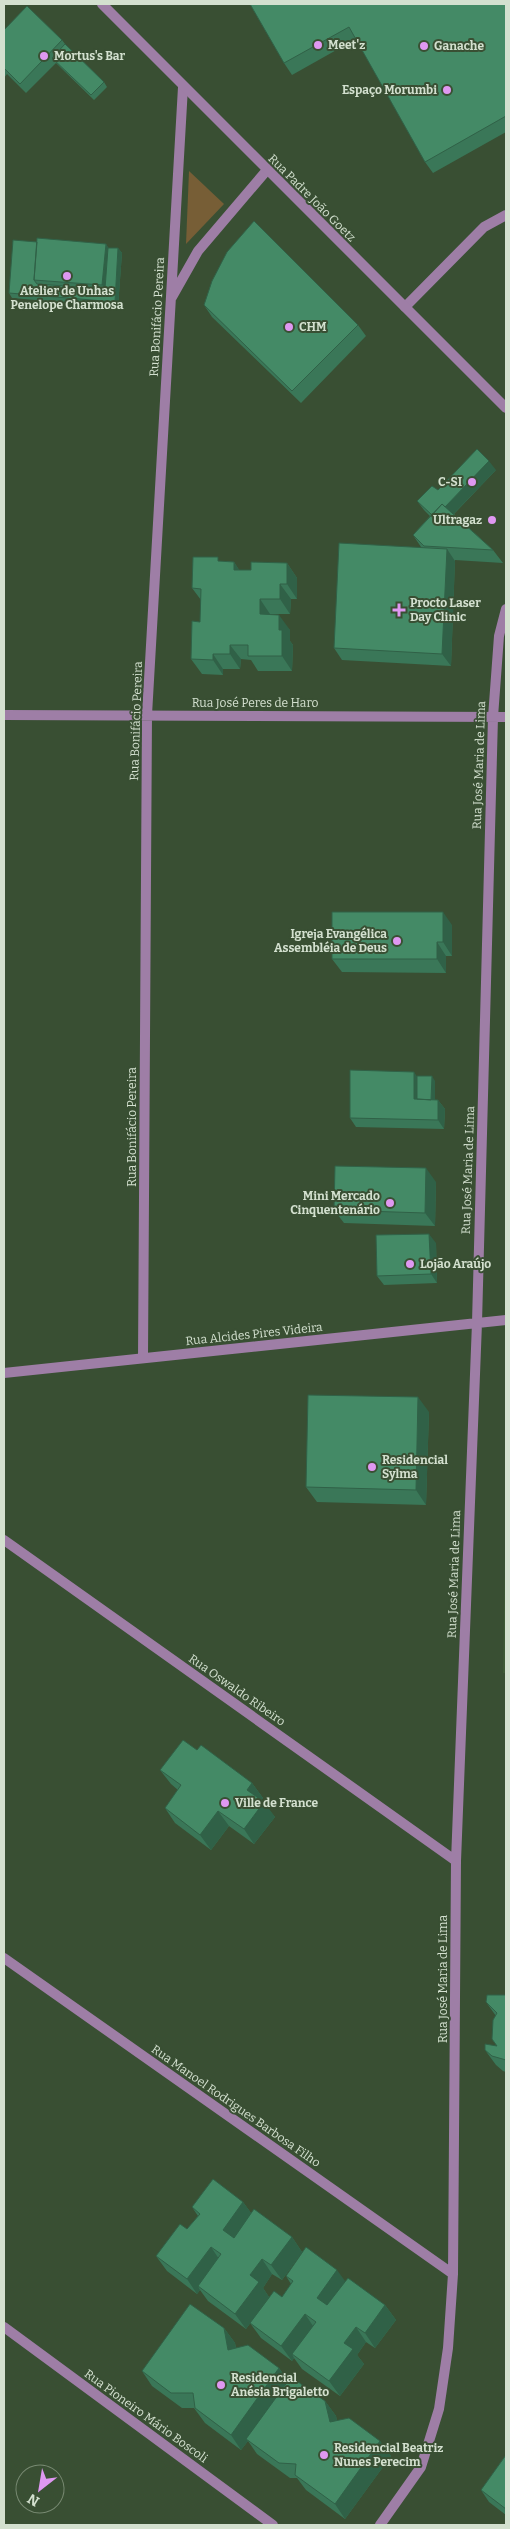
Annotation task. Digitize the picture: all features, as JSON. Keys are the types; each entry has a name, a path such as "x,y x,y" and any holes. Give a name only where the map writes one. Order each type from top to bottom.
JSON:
{"street":[{"name":"Rua Padre João Goetz","path":"102,4 506,408"},
{"name":"Rua Bonifácio Pereira","path":"143,1358 147,715 183,86"},
{"path":"171,300 198,251 266,170"},
{"path":"404,307 484,227 506,215"},
{"name":"Rua José Maria de Lima","path":"380,2525 420,2466 439,2409 448,2348 453,2274 456,1861 477,1323 493,717 499,636 506,609"},
{"name":"Rua José Peres de Haro","path":"4,715 506,717"},
{"name":"Rua Alcides Pires Videira","path":"4,1372 506,1320"},
{"name":"Rua Oswaldo Ribeiro","path":"4,1540 456,1861"},
{"name":"Rua Manoel Rodrigues Barbosa Filho","path":"4,1958 453,2274"},
{"name":"Rua Pioneiro Mário Boscoli","path":"4,2327 273,2525"}],"shaded area":[{"path":"189,171 224,204 186,244"},
{"path":"506,1493 506,1673 503,1673"}],"building":[{"name":"Espaço Morumbi","path":"250,4 506,4 506,116 425,162 349,27 284,63"},
{"path":"27,6 62,40 20,84 4,68 4,30"},
{"path":"65,44 104,82 91,95 52,58"},
{"name":"CHM","path":"254,221 358,325 292,391 204,305 212,281 227,252"},
{"path":"37,238 106,244 102,285 34,280"},
{"path":"13,240 37,242 34,280 37,284 105,289 108,248 118,248 115,302 9,293"},
{"path":"477,449 489,461 445,507 442,504 432,515 417,501 432,486 438,490"},
{"path":"442,504 493,550 424,546 413,535"},
{"name":"Procto Laser Day Clinic","path":"339,543 447,549 442,654 334,648"},
{"path":"193,557 218,557 218,561 234,562 234,570 251,570 251,562 287,563 287,584 280,584 280,599 260,599 260,614 279,615 279,630 282,630 282,656 248,656 248,645 230,645 230,654 213,654 213,660 191,659 192,621 200,622 201,589 192,588"},
{"name":"Igreja Evangélica Assembléia de Deus","path":"332,912 443,912 443,942 437,942 437,959 332,959"},
{"path":"350,1070 414,1072 414,1099 438,1100 438,1120 350,1118"},
{"path":"417,1076 432,1076 431,1100 417,1099"},
{"name":"Mini Mercado Cinquentenário","path":"335,1166 426,1168 425,1213 334,1210"},
{"name":"Lojão Araújo","path":"429,1234 431,1274 377,1276 376,1235"},
{"name":"Residencial Sylma","path":"308,1395 418,1397 416,1490 306,1487"},
{"name":"Ville de France","path":"183,1740 197,1750 201,1745 252,1783 247,1790 264,1802 244,1829 218,1811 200,1835 165,1808 181,1785 160,1770"},
{"path":"487,1995 506,1995 506,2060 492,2056 485,2050 485,2044 497,2046 492,2039 493,2020 497,2013 486,2002"},
{"path":"213,2179 243,2202 223,2230 234,2238 254,2209 292,2237 271,2265 262,2259 250,2275 259,2282 235,2314 198,2286 221,2254 211,2247 187,2279 156,2256 180,2224 187,2229 200,2214 192,2207"},
{"path":"306,2247 337,2270 317,2298 327,2305 348,2278 385,2305 365,2333 356,2327 344,2343 353,2349 329,2381 292,2354 316,2322 305,2314 281,2346 250,2323 274,2291 282,2297 293,2281 286,2276"},
{"name":"Residencial Anésia Brigaletto","path":"190,2304 224,2328 228,2350 248,2345 279,2368 231,2435 195,2408 193,2393 171,2393 142,2371"},
{"name":"Residencial Beatriz Nunes Perecim","path":"291,2377 325,2401 330,2422 349,2418 380,2441 335,2504 295,2475 296,2464 279,2463 246,2439"},
{"path":"506,2455 506,2509 481,2490"}],"place":[{"name":"Meet'z","path":"318,45"},
{"name":"Ganache","path":"424,46"},
{"name":"Mortus's Bar","path":"44,56"},
{"name":"Espaço Morumbi","path":"447,90"},
{"name":"Atelier de Unhas Penelope Charmosa","path":"67,276"},
{"name":"CHM","path":"289,327"},
{"name":"C-SI","path":"472,482"},
{"name":"Ultragaz","path":"492,520"},
{"name":"Procto Laser Day Clinic","path":"399,610"},
{"name":"Igreja Evangélica Assembléia de Deus","path":"397,941"},
{"name":"Mini Mercado Cinquentenário","path":"390,1203"},
{"name":"Lojão Araújo","path":"410,1264"},
{"name":"Residencial Sylma","path":"372,1467"},
{"name":"Ville de France","path":"225,1803"},
{"name":"Residencial Anésia Brigaletto","path":"221,2385"},
{"name":"Residencial Beatriz Nunes Perecim","path":"324,2455"}]}
